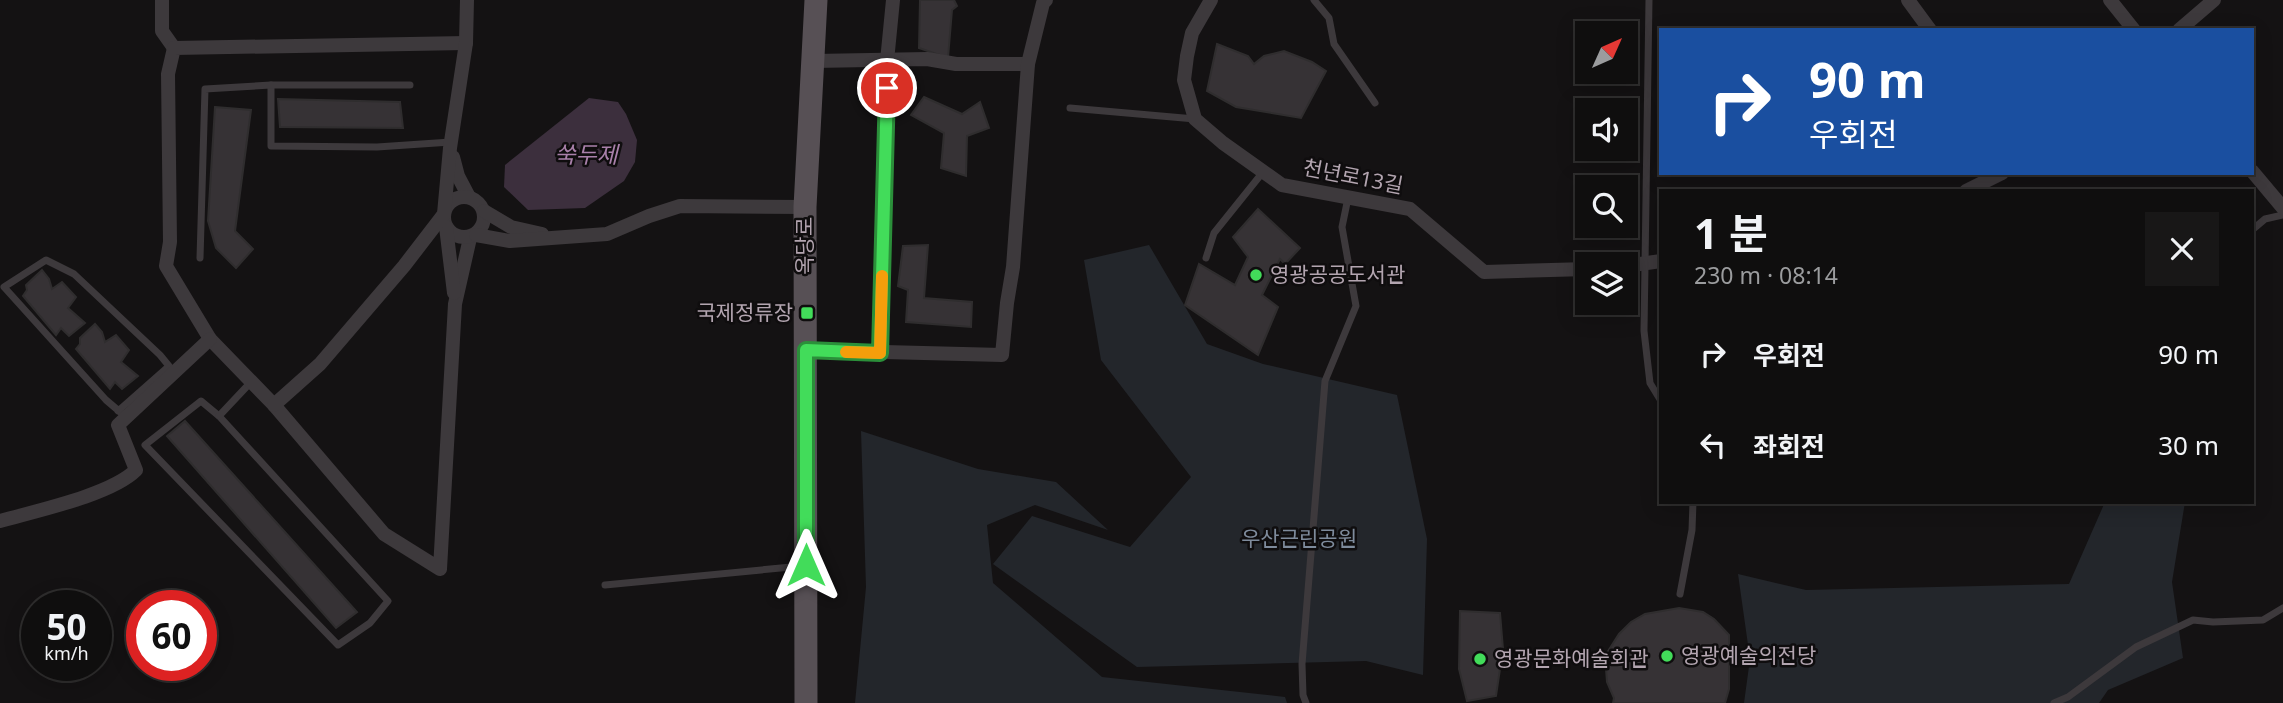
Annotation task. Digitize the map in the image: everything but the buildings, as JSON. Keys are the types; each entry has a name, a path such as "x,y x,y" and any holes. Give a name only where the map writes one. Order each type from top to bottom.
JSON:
{"main road":[{"name":"옥당로","path":"806,703 805,207 816,0"}],"street":[{"path":"162,0 162,31 174,48 168,74 170,242 166,266 210,339 274,405 384,534 440,569 455,304 445,221 451,145 466,43 467,0"},
{"path":"880,353 887,61 893,0"},
{"path":"806,350 1002,355 1013,267 1028,64 1046,0"},
{"path":"1195,119 1184,80 1192,33 1211,0"},
{"path":"1908,0 1929,28"},
{"path":"2110,0 2132,28"},
{"path":"2181,28 2214,0"},
{"path":"174,48 466,43"},
{"path":"814,61 927,59 956,64 1028,64"},
{"name":"천년로13길","path":"1195,119 1223,143 1282,185 1410,209 1484,272 1575,269"},
{"path":"451,145 458,176 469,197"},
{"path":"2254,174 2283,208"},
{"path":"1970,189 1998,175"},
{"path":"274,405 320,364 445,221 450,202 469,197 484,211 511,227 557,237"},
{"path":"445,221 456,236 510,241 607,234 680,206 805,207"},
{"path":"455,304 473,236 484,224 484,211"},
{"path":"1638,263 1659,261"},
{"path":"0,521 68,502 128,478 136,470 118,425 122,414 210,339"}],"lane":[{"path":"1314,0 1329,18 1334,44 1376,103"},
{"path":"1649,0 1644,331 1650,383 1659,398"},
{"path":"271,85 271,146 451,145"},
{"path":"200,258 205,89 271,85 410,85"},
{"path":"1070,108 1195,119"},
{"path":"1206,258 1214,233 1264,172"},
{"path":"1306,703 1303,695 1302,664 1325,381 1356,306 1342,227 1348,198"},
{"path":"2254,228 2265,219 2283,215"},
{"path":"122,414 4,287 46,260 74,274 160,355 171,370"},
{"path":"219,416 251,382"},
{"path":"201,401 219,416 388,601 370,623 338,645 145,445 201,401"},
{"path":"1680,594 1692,530 1693,504"},
{"path":"605,585 806,565"},
{"path":"2054,703 2068,697 2136,647 2193,620 2263,620 2283,608"}],"green space":[{"name":"우산근린공원","path":"1149,245 1207,344 1263,364 1397,395 1427,539 1423,675 1366,661 1137,667 993,564 1032,516 1130,547 1191,477 1101,360 1084,260"},
{"path":"861,431 978,469 1056,482 1108,530 1035,505 987,525 993,583 1102,677 1285,697 1287,703 855,703 866,587"},
{"path":"2104,504 2185,504 2172,582 2183,658 2108,690 2099,703 1744,703 1750,659 1738,574 1806,590 2069,584"}],"water":[{"name":"쑥두제","path":"589,98 618,102 637,140 635,162 624,181 585,208 528,210 504,187 505,165"}],"slow traffic":[{"path":"846,352 880,353 882,276"}],"place":[{"name":"영광공공도서관","path":"1256,275"},
{"name":"국제정류장","path":"807,313"},
{"name":"영광예술의전당","path":"1667,656"},
{"name":"영광문화예술회관","path":"1480,659"}],"route":[{"path":"806,565 806,350 880,353 887,88"}]}
